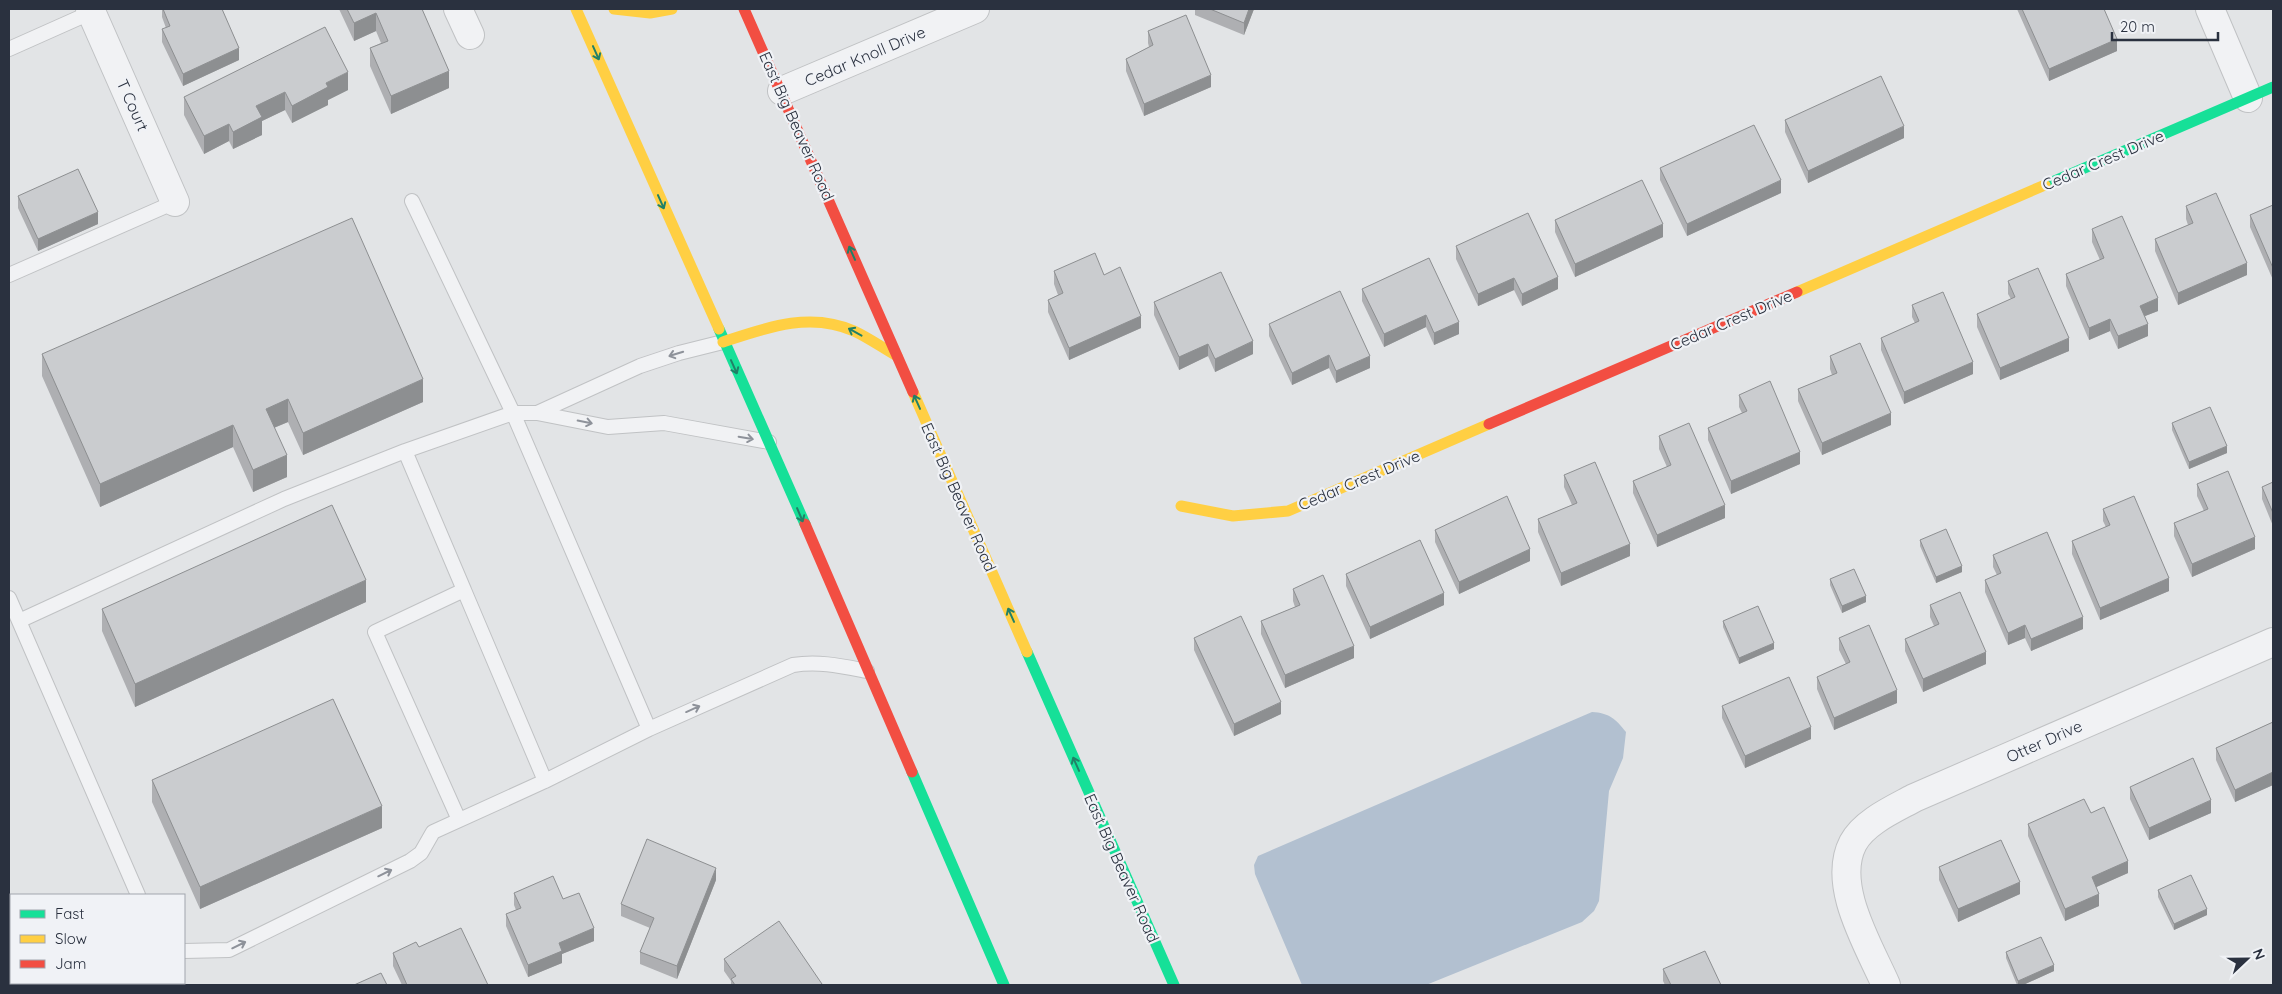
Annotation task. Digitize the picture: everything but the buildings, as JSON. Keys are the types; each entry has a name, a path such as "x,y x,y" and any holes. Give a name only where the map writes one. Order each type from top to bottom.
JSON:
{"main road":[{"path":"576,9 769,442 1004,985"},
{"path":"614,9 640,12 664,12 672,9"},
{"name":"East Big Beaver Road","path":"744,9 782,91 1174,985"},
{"name":"Cedar Crest Drive","path":"1181,506 1233,516 1288,510 2273,87"},
{"path":"723,342 799,321 823,321 848,328 897,356"}],"street":[{"path":"458,9 470,35"},
{"name":"Cedar Knoll Drive","path":"782,91 975,9"},
{"path":"2210,9 2248,98"},
{"name":"T Court","path":"91,10 175,202"},
{"name":"Otter Drive","path":"1886,985 1847,892 1845,872 1853,843 1869,825 1914,798 2273,642"}],"lane":[{"path":"9,49 91,10"},
{"path":"412,201 513,413 649,729"},
{"path":"9,275 175,202"},
{"path":"537,413 640,366 678,353 723,342"},
{"path":"19,622 284,499 405,451 513,413 537,413 608,427 664,423 769,442"},
{"path":"405,451 545,781"},
{"path":"459,820 375,632 464,590"},
{"path":"9,598 138,894"},
{"path":"188,952 229,950 401,866 421,853 433,832 545,781 649,729 793,665 810,663 830,664 867,671"}],"water":[{"path":"1592,712 1612,718 1626,732 1623,758 1609,791 1599,901 1594,911 1582,922 1426,985 1302,985 1255,874 1254,865 1258,856"}],"traffic: fast":[{"path":"2045,185 2273,87"},
{"path":"719,329 805,524"},
{"path":"1027,652 1174,985"},
{"path":"912,772 1004,985"}],"traffic: slow":[{"path":"576,9 719,329"},
{"path":"614,9 650,13 672,9"},
{"path":"1797,292 2045,185"},
{"path":"723,342 771,327 804,322 821,322 854,331 897,356"},
{"path":"913,392 1027,652"},
{"path":"1181,506 1233,516 1288,511 1489,424"}],"traffic: jam":[{"path":"744,9 913,392"},
{"path":"1489,424 1797,292"},
{"path":"805,524 912,772"}]}
